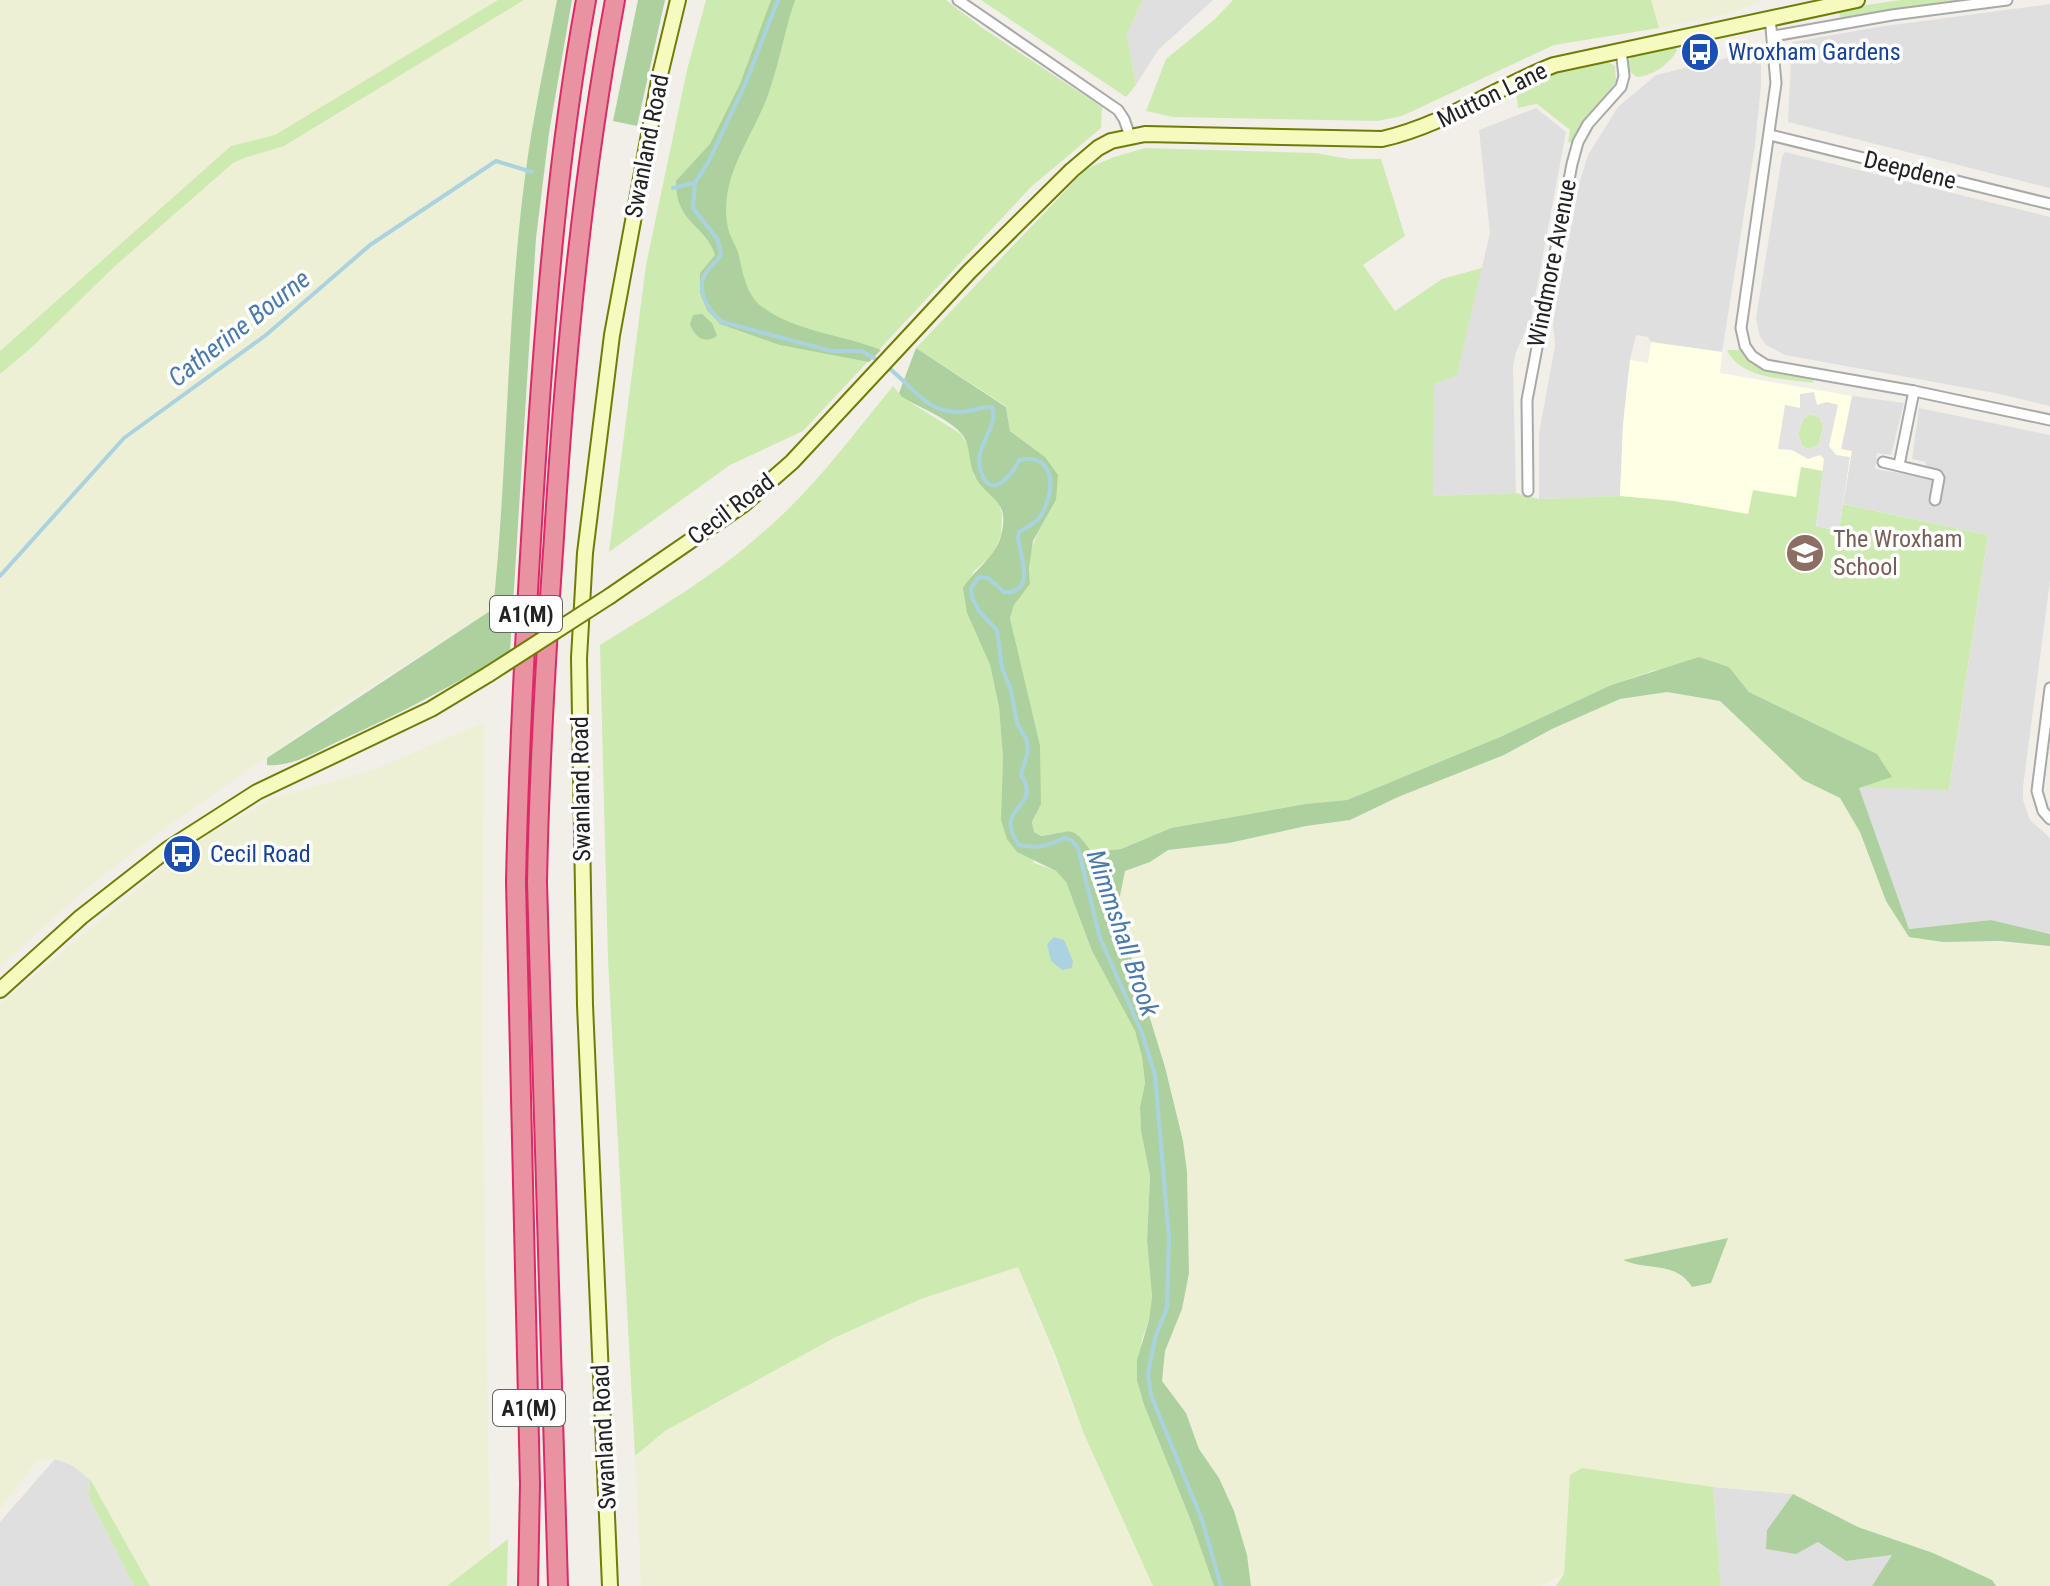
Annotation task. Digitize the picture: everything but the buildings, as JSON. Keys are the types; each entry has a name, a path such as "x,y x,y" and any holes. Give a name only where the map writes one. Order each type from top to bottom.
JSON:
{"highway":[{"name":"A1(M)","path":"528,1586 530,1484 516,897 517,801 551,241 562,146 586,0"},
{"name":"A1(M)","path":"558,1586 537,883 539,801 561,418 572,288 599,86 615,0"}],"main road":[{"name":"Swanland Road","path":"610,1586 585,1005 579,658 585,553 612,335 660,75 678,0"},
{"name":"Mutton Lane","path":"1126,137 1168,133 1382,139 1407,134 1444,120 1554,65 1857,0"},
{"name":"Cecil Road","path":"0,990 81,917 168,849 257,792 431,709 610,596 744,504 792,462 969,272 1072,170 1098,148 1126,137"}],"street":[{"path":"958,0 1118,110 1124,119 1126,137"},
{"path":"1774,36 1892,15 2007,0"},
{"path":"1770,17 1776,83 1742,323 1745,346 1752,356 1766,365 1914,391 2050,420"},
{"name":"Windmore Avenue","path":"1528,491 1527,404 1572,164 1578,142 1588,124 1621,87 1624,76 1621,50"},
{"name":"Deepdene","path":"1770,135 2050,204"},
{"path":"1899,465 1914,391"},
{"path":"1883,462 1937,475 1935,500"},
{"path":"2050,688 2037,791 2050,819"}],"shaded area":[{"path":"0,0 557,0 528,156 516,274 504,507 493,609 337,708 154,836 81,893 0,967"},
{"path":"1142,0 1213,0 1158,50 1136,85 1127,35"},
{"path":"1651,0 1764,0 1723,15 1659,28"},
{"path":"2050,4 2050,188 1788,122 1792,42"},
{"path":"1756,51 1761,55 1761,86 1755,145 1722,352 1651,342 1648,337 1636,335 1623,425 1620,496 1539,499 1539,434 1555,346 1553,323 1580,181 1588,155 1618,107 1656,75"},
{"path":"1536,108 1566,132 1531,319 1516,352 1513,367 1516,493 1432,496 1434,384 1457,374 1490,233 1479,130"},
{"path":"1785,152 2050,217 2050,406 1785,355 1766,345 1760,337 1756,318"},
{"name":"The Wroxham School","path":"1651,342 1722,352 1720,373 1852,396 1841,449 1852,451 1843,504 1988,535 1949,790 1620,496 1630,360 1648,363"},
{"path":"1814,392 1817,405 1827,402 1838,405 1829,446 1836,455 1850,457 1839,531 1816,526 1824,459 1820,455 1808,459 1792,450 1778,449 1785,405 1800,408 1800,394","holes":["1810,414 1819,417 1823,426 1819,445 1809,449 1803,447 1798,435 1803,419"]},
{"path":"1852,396 1904,403 1891,455 1877,453 1875,469 1924,477 1926,462 1912,459 1919,408 2050,435 2050,581 2023,800 2030,820 2050,838 2050,934 1991,920 1909,929 1858,787 1843,504 1851,452 1841,449"},
{"path":"1667,692 1720,701 1803,780 1840,798 1860,832 1886,901 1909,937 2050,946 2050,1586 1996,1586 1992,1580 1858,1527 1793,1494 1713,1487 1582,1468 1570,1475 1564,1574 1541,1586 1251,1586 1247,1555 1234,1511 1219,1478 1199,1449 1186,1413 1162,1381 1165,1351 1182,1309 1189,1273 1187,1172 1183,1141 1165,1067 1117,911 1125,871 1150,862 1168,850 1229,843 1350,820 1398,797 1504,755 1552,729 1620,699","holes":["1727,1238 1711,1283 1687,1278 1669,1268 1682,1250"]},
{"path":"484,722 482,1057 490,1552 447,1586 150,1586 90,1480 72,1465 52,1458 36,1462 0,1509 0,1004 186,848 271,799 378,768"},
{"path":"1018,1266 1084,1434 1153,1586 641,1586 635,1456 665,1431 834,1338 921,1299"},
{"path":"55,1459 72,1465 90,1479 89,1497 134,1586 0,1586 0,1522"},
{"path":"1713,1487 1793,1494 1767,1530 1796,1553 1818,1542 1846,1561 1893,1555 1872,1586 1721,1586"}],"green space":[{"path":"498,0 524,0 284,146 233,163 115,266 0,374 0,351 231,146 275,135"},
{"path":"557,0 572,0 549,133 536,238 510,652 385,720 296,761 267,765 267,758 493,609 521,211 531,136"},
{"path":"638,0 665,0 637,126 613,121"},
{"path":"706,0 946,0 981,27 1102,107 1101,128 1031,187 803,431 730,465 609,552 646,265 687,70"},
{"path":"771,0 795,0 764,106 733,173 726,209 729,232 749,289 761,306 788,322 881,350 869,362 780,345 720,324 707,310 700,293 700,273 715,255 711,245 680,206 676,181 710,144 740,84"},
{"path":"981,0 1142,0 1127,35 1136,85 1126,97"},
{"path":"1233,0 1651,0 1659,28 1554,45 1402,116 1378,121 1173,117 1146,111 1166,59"},
{"path":"1901,0 1965,0 1840,19 1839,9"},
{"path":"1676,47 1670,60 1654,72 1637,77 1629,71 1632,56"},
{"path":"1605,60 1615,66 1616,82 1587,117 1573,143 1568,142 1570,130 1537,104 1518,108 1516,89 1545,75"},
{"path":"1145,148 1315,153 1350,159 1381,159 1405,236 1363,265 1395,311 1442,279 1482,268 1457,375 1434,384 1433,496 1516,493 1539,499 1620,496 1674,501 1748,514 1753,490 1796,497 1801,467 1823,471 1816,526 1839,531 1843,504 1988,535 1949,790 1858,787 1877,754 1749,692 1729,667 1655,670 1611,685 1500,737 1347,800 1305,804 1171,828 1121,849 1092,852 1070,832 1041,836 1034,832 1032,822 1036,815 1040,745 1010,618 1014,605 1030,584 1032,549 1056,500 1045,457 1010,431 1006,406 916,348 1086,169"},
{"path":"702,314 712,323 717,336 712,339 700,338 690,324 693,315"},
{"path":"916,348 1006,407 1010,431 1045,457 1058,475 1056,500 1033,541 1030,584 1014,605 1010,618 1040,745 1041,804 1032,822 1034,832 1041,836 1070,832 1080,837 1092,852 1121,849 1171,828 1305,804 1347,800 1500,737 1611,685 1699,657 1729,667 1749,692 1877,754 1892,777 1859,788 1909,929 1991,920 2050,934 2050,946 2000,941 1943,942 1909,937 1886,901 1860,832 1840,798 1803,780 1720,701 1667,692 1620,699 1552,729 1504,755 1398,797 1350,820 1229,843 1168,850 1150,862 1125,871 1117,911 1165,1067 1183,1141 1187,1172 1189,1273 1182,1309 1165,1351 1162,1381 1186,1413 1199,1449 1219,1478 1234,1511 1247,1555 1251,1586 1214,1586 1137,1381 1137,1360 1149,1320 1152,1296 1147,1241 1150,1176 1141,1131 1140,1107 1145,1083 1142,1057 1135,1031 1092,951 1066,882 1056,871 1017,852 1007,839 1001,820 1003,759 999,707 990,665 967,613 963,588 997,546 1003,515 996,500 974,474 961,433 899,393"},
{"path":"1727,350 1740,350 1746,359 1763,369 1814,378 1813,383 1753,372 1733,360"},
{"path":"893,386 902,397 961,434 968,446 974,476 999,501 1001,535 993,554 973,572 967,613 990,665 999,707 1003,759 1034,863 1056,871 1066,882 1092,951 1135,1031 1142,1057 1145,1083 1140,1107 1141,1131 1150,1176 1147,1241 1152,1296 1137,1381 1214,1586 1153,1586 1084,1434 1018,1267 921,1299 834,1338 665,1431 635,1456 608,960 600,645 704,579 762,533 815,481"},
{"path":"1810,414 1819,417 1823,426 1819,445 1809,449 1803,447 1798,435 1803,419"},
{"path":"1728,1238 1711,1283 1692,1287 1678,1273 1623,1260"},
{"path":"1582,1468 1713,1487 1721,1586 1556,1586 1564,1574 1570,1475"},
{"path":"90,1479 150,1586 134,1586 89,1497"},
{"path":"1793,1494 1858,1527 1933,1553 1992,1580 1996,1586 1872,1586 1892,1555 1846,1561 1818,1542 1796,1554 1766,1549 1767,1530"},
{"path":"508,1539 507,1586 447,1586"}],"water":[{"path":"1054,937 1064,940 1073,961 1072,968 1062,970 1051,961 1047,944"}],"waterway":[{"name":"Mimmshall Brook","path":"778,0 746,82 709,161 695,183 693,208 718,240 721,255 704,277 702,291 707,305 722,322 831,351 862,351 879,361"},
{"name":"Catherine Bourne","path":"0,576 124,438 266,335 370,245 496,161 532,172"},
{"name":"Catherine Bourne","path":"673,188 694,183"},
{"name":"Mimmshall Brook","path":"886,366 925,401 943,410 959,412 992,407 992,423 979,462 985,481 990,485 1007,478 1019,460 1041,462 1050,477 1049,498 1040,517 1019,532 1024,573 1020,587 1004,592 988,578 979,577 971,588 972,598 979,611 997,630 1002,668 1011,690 1017,723 1027,741 1028,751 1021,775 1026,794 1013,814 1012,832 1019,845 1042,846 1064,838 1071,840 1078,848 1100,938 1142,1033 1155,1075 1169,1238 1167,1308 1155,1338 1148,1374 1151,1395 1202,1520 1221,1586"}],"place":[{"name":"Wroxham Gardens","path":"1700,52"},
{"name":"The Wroxham School","path":"1805,553"},
{"name":"Cecil Road","path":"182,854"}]}
